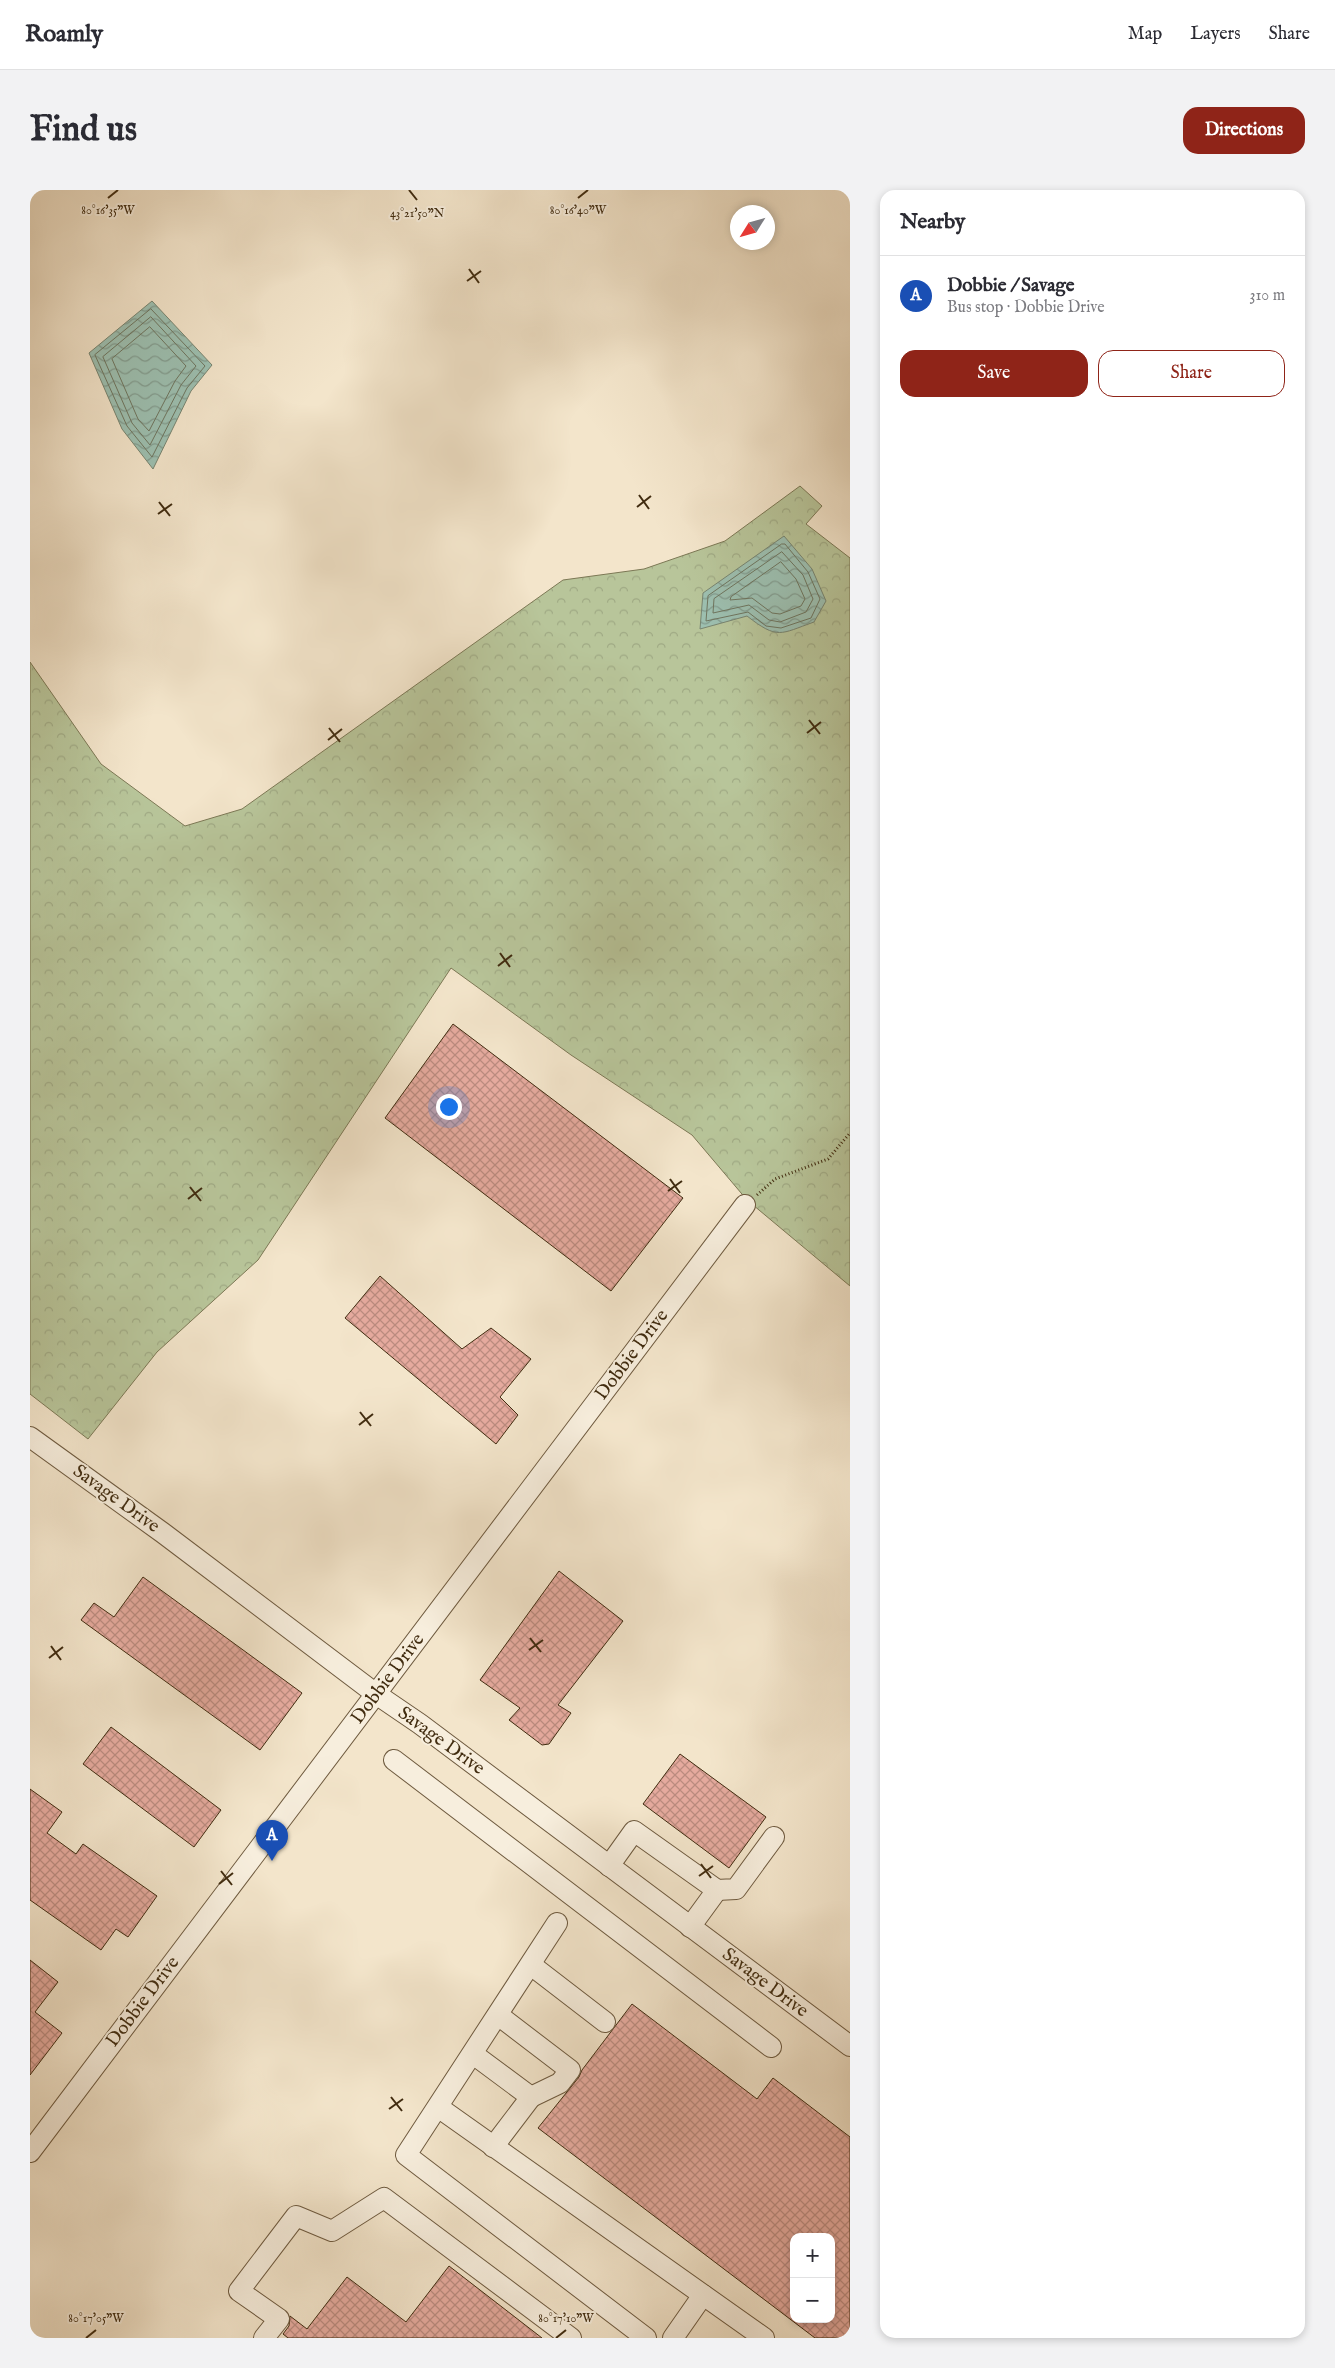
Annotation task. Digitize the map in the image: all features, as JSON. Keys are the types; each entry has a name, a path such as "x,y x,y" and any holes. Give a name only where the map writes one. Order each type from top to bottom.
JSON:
{"street":[{"name":"Dobbie Drive","path":"30,2152 745,1205"},
{"name":"Savage Drive","path":"30,1437 163,1533 376,1694 420,1724 850,2046"},
{"path":"394,1760 771,2047"},
{"path":"609,1866 634,1831 716,1890 736,1889 774,1837"},
{"path":"690,1926 716,1890"},
{"path":"557,1923 406,2155 646,2338"},
{"path":"531,1965 606,2022"},
{"path":"493,2147 530,2097 560,2083 570,2070 498,2015"},
{"path":"472,2054 530,2097"},
{"path":"438,2107 764,2338"},
{"path":"264,2338 279,2319 239,2291 296,2216 332,2231 384,2198 571,2338"},
{"path":"678,2336 702,2294"}],"path":[{"path":"745,1205 774,1179 828,1159 850,1132"}],"green space":[{"path":"800,486 822,506 806,524 850,558 850,1286 747,1200 692,1135 571,1055 451,968 258,1260 157,1352 88,1439 30,1394 30,662 101,764 185,826 242,809 563,580 644,569 725,541"}],"water":[{"path":"152,301 212,365 191,391 153,469 122,429 89,353"},
{"path":"784,536 812,569 826,601 814,622 786,632 773,632 757,624 747,616 700,629 703,593"}],"building":[{"path":"453,1024 683,1198 611,1291 385,1118"},
{"path":"380,1276 462,1349 491,1328 531,1359 500,1397 518,1415 496,1444 345,1318"},
{"path":"559,1571 623,1621 558,1705 571,1713 549,1744 542,1745 509,1720 520,1708 480,1680"},
{"path":"143,1577 302,1693 260,1750 81,1620 94,1603 114,1617"},
{"path":"111,1727 221,1810 194,1847 83,1764"},
{"path":"680,1754 766,1817 729,1868 643,1804"},
{"path":"30,1789 62,1812 47,1833 76,1854 83,1844 157,1896 128,1937 116,1929 101,1950 30,1900"},
{"path":"30,1960 58,1982 35,2012 62,2033 30,2075"},
{"path":"632,2004 757,2099 773,2078 850,2137 850,2338 815,2338 795,2323 835,2323 835,2233 790,2233 790,2319 538,2128 579,2077 582,2070"},
{"path":"449,2266 542,2338 288,2338 283,2334 289,2326 290,2316 307,2329 347,2277 406,2322"}],"place":[{"name":"Dobbie / Savage","path":"272,1861"}]}
